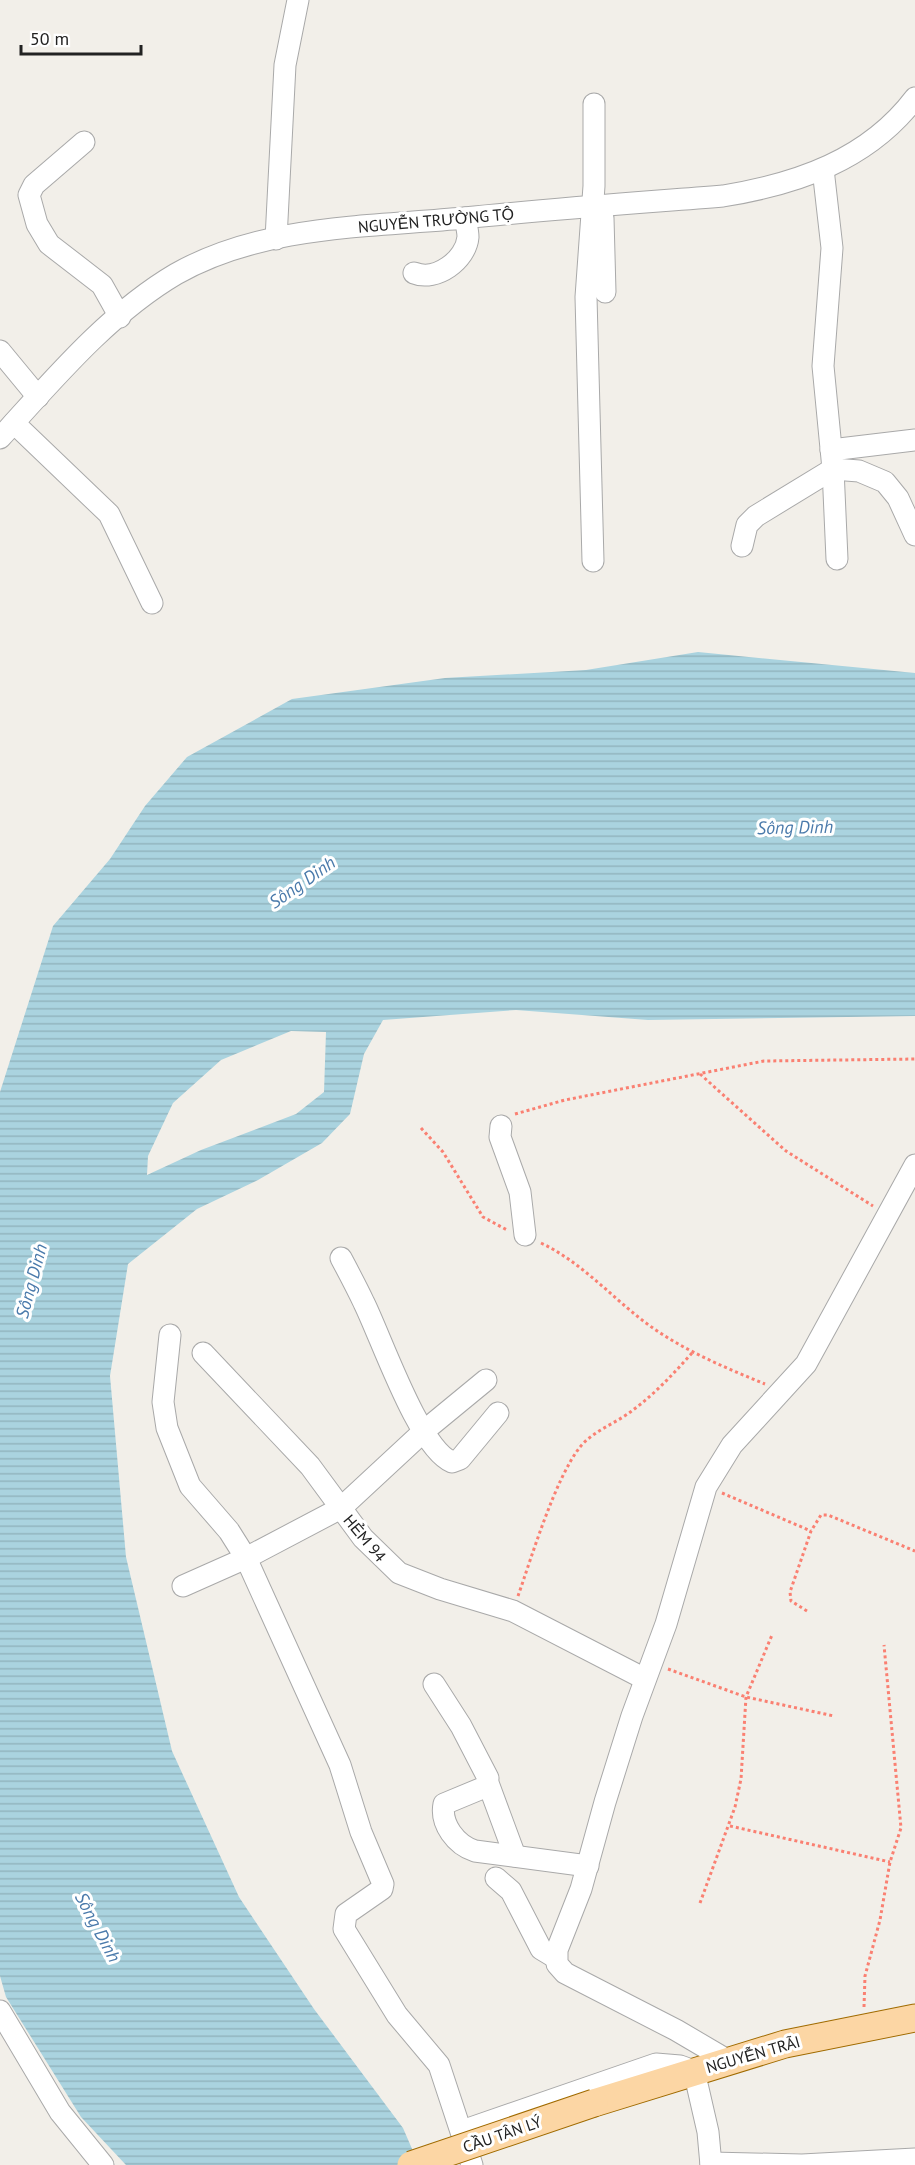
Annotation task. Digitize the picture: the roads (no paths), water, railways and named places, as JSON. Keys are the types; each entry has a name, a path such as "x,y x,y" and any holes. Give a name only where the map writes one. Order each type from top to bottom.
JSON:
{"main road":[{"name":"NGUYỄN TRÃI","path":"594,2103 727,2060 819,2036 915,2018"},
{"name":"CẦU TÂN LÝ","path":"411,2165 594,2103"}],"street":[{"path":"276,239 285,65 298,0"},
{"name":"NGUYỄN TRƯỜNG TỘ","path":"7,430 120,317 147,294 178,273 227,252 276,239 352,227 747,192 823,169 856,153 882,135 915,98"},
{"path":"594,104 597,206 606,292"},
{"path":"84,142 34,185 29,195 37,224 49,244 102,285 120,317"},
{"path":"823,169 832,248 823,366 832,459 837,559"},
{"path":"593,561 586,297 597,206"},
{"path":"414,273 422,276 438,274 457,258 465,247 468,237 465,218"},
{"path":"0,351 38,397"},
{"path":"7,430 109,514 152,603"},
{"path":"742,546 747,525 756,516 832,459 915,440"},
{"path":"832,459 885,482 898,498 915,535"},
{"path":"501,1126 500,1137 520,1192 525,1235"},
{"path":"727,2060 695,2040 564,1974 556,1958 588,1866 605,1802 666,1624 706,1486 732,1444 783,1392 806,1364 915,1165"},
{"path":"341,1258 424,1431 442,1455 449,1461 456,1462 498,1413"},
{"path":"170,1335 163,1402 167,1428 190,1486 229,1531 246,1558 340,1765 361,1832 383,1884 382,1889 346,1914 344,1929 397,2015 439,2065 472,2165"},
{"name":"HẺM 94","path":"203,1353 310,1466 379,1557 399,1574 513,1611 649,1671"},
{"path":"183,1586 246,1558 341,1508 424,1431 486,1380"},
{"path":"434,1684 466,1734 485,1772 515,1856"},
{"path":"488,1783 479,1790 446,1802 443,1807 453,1837 468,1849 588,1866"},
{"path":"496,1878 510,1891 541,1949 556,1958"},
{"path":"0,2011 60,2112 103,2165"},
{"path":"462,2131 656,2064 680,2066 694,2072 708,2132 711,2164 813,2164 915,2159"}],"water":[{"name":"Sông Dinh","path":"698,652 915,673 915,1016 648,1020 516,1010 383,1020 364,1054 350,1114 322,1143 258,1180 197,1209 128,1264 110,1376 126,1557 172,1751 239,1897 314,2009 403,2128 419,2165 126,2165 81,2117 6,1997 0,1976 0,1092 53,926 110,859 145,806 187,757 292,699 445,678 586,670","holes":["291,1031 326,1032 324,1092 296,1114 201,1150 147,1175 148,1156 173,1103 221,1060"]}]}
